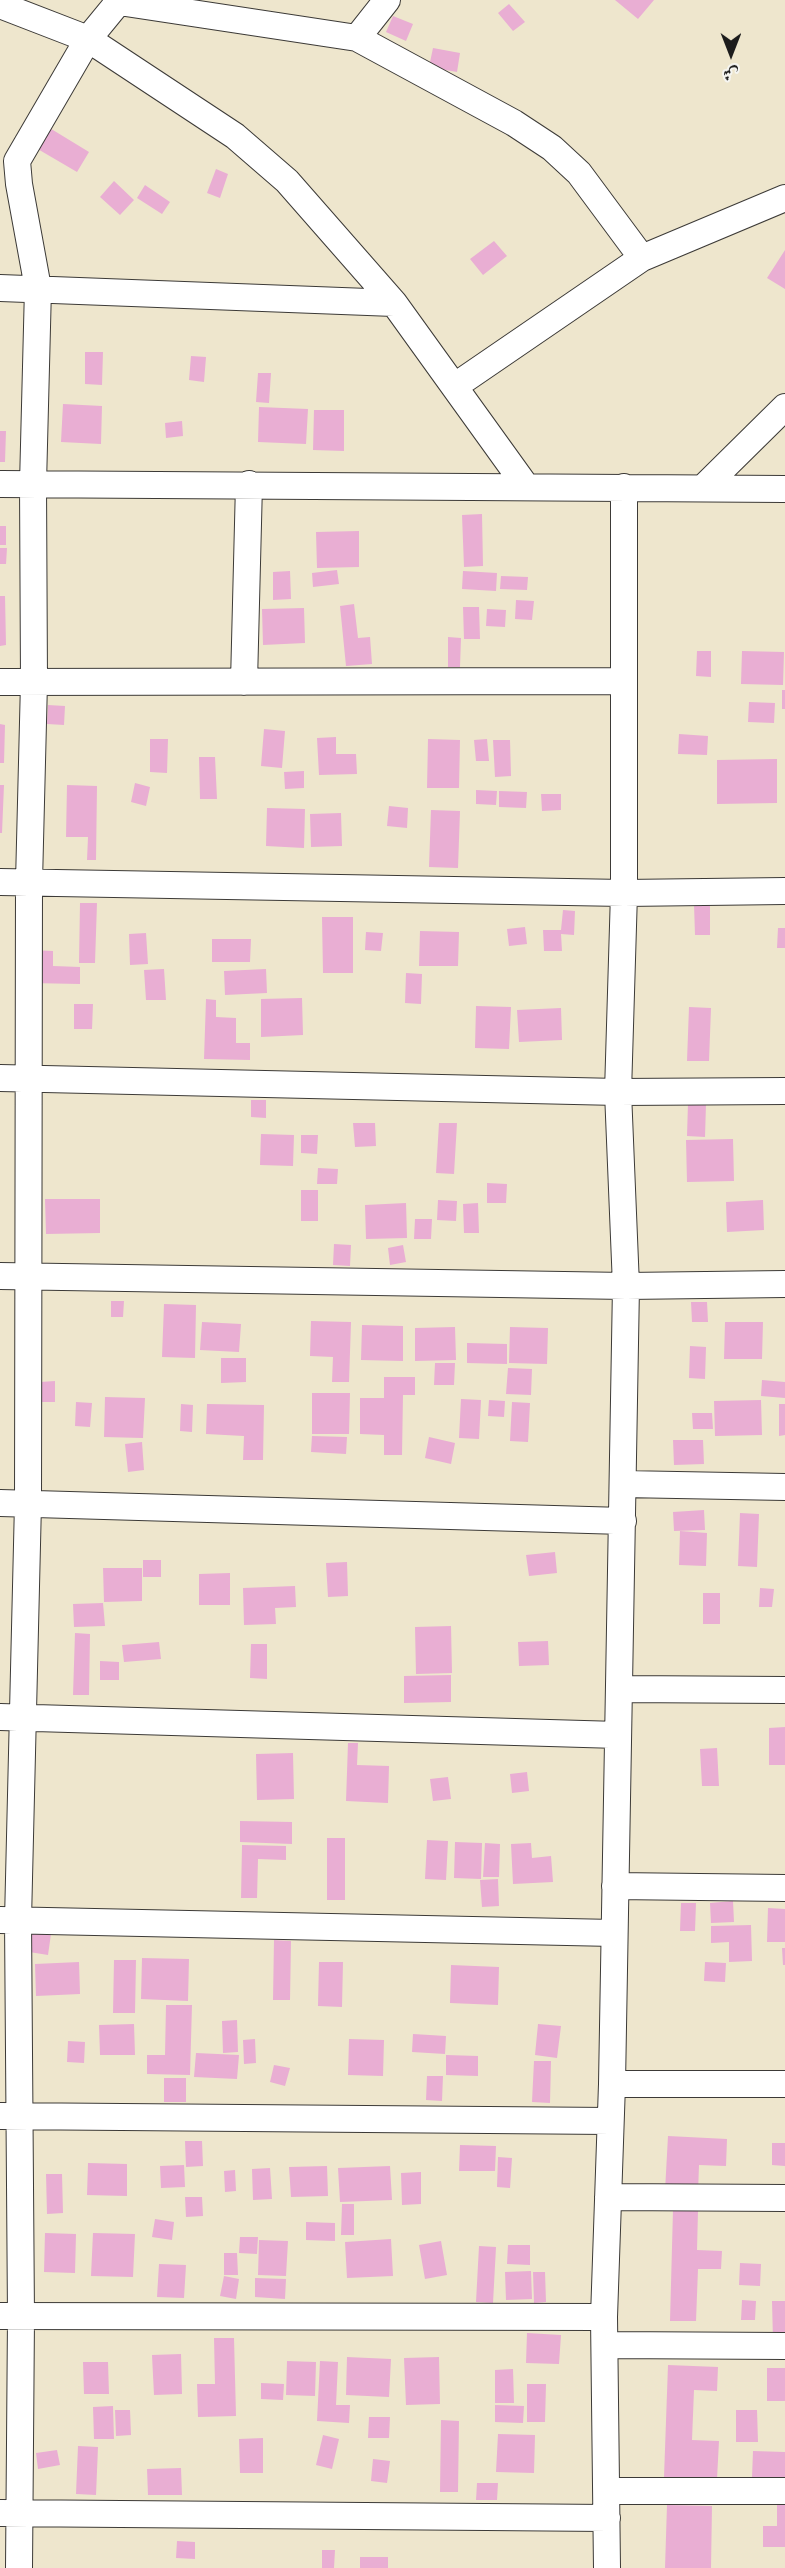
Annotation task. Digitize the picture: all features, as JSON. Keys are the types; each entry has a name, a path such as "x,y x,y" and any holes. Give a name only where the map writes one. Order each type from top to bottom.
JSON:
{"street":[{"path":"357,38 387,0"},
{"path":"19,2568 10,2514 9,1920 11,1718 28,1503 29,882 34,682 33,484 38,288 19,184 9,161 88,39 119,1 357,38 514,123 552,148 579,173 642,258"},
{"path":"0,5 88,39 235,136 287,181 394,303 525,485"},
{"path":"455,386 642,258 785,198"},
{"path":"0,288 394,303"},
{"path":"704,487 785,407"},
{"path":"0,483 525,485 785,489"},
{"path":"244,682 249,484"},
{"path":"607,2568 604,2317 612,2084 626,1286 618,1092 624,892 624,487"},
{"path":"0,682 624,681"},
{"path":"0,882 624,892 785,891"},
{"path":"0,1078 618,1092 785,1091"},
{"path":"0,1276 626,1286 785,1284"},
{"path":"623,1484 785,1487"},
{"path":"0,1503 623,1521"},
{"path":"619,1689 785,1690"},
{"path":"11,1718 618,1735"},
{"path":"615,1886 785,1888"},
{"path":"9,1920 614,1933"},
{"path":"612,2084 785,2084"},
{"path":"9,2116 610,2121"},
{"path":"608,2197 785,2198"},
{"path":"10,2316 604,2317"},
{"path":"605,2345 785,2346"},
{"path":"607,2491 785,2491"},
{"path":"10,2514 607,2518"}],"building":[{"path":"615,0 654,0 638,19"},
{"path":"509,4 525,22 513,31 498,13"},
{"path":"393,16 413,24 406,41 386,32"},
{"path":"433,48 460,53 457,72 429,67"},
{"path":"48,127 89,152 77,172 36,148"},
{"path":"216,169 228,174 220,198 207,193"},
{"path":"114,181 134,200 120,215 100,197"},
{"path":"145,185 170,202 162,214 137,198"},
{"path":"494,241 507,256 483,275 470,259"},
{"path":"785,250 785,289 767,278"},
{"path":"85,352 103,352 102,385 85,384"},
{"path":"191,356 206,357 204,382 189,380"},
{"path":"258,373 271,373 269,403 256,402"},
{"path":"63,404 102,406 101,444 61,442"},
{"path":"259,407 308,409 306,444 258,442"},
{"path":"314,410 344,410 344,451 313,450"},
{"path":"182,421 183,436 166,438 165,423"},
{"path":"0,431 6,431 5,462 0,462"},
{"path":"482,514 483,566 464,567 462,515"},
{"path":"0,526 6,526 6,545 0,545"},
{"path":"359,531 359,567 317,568 316,532"},
{"path":"0,548 7,548 6,564 0,564"},
{"path":"337,570 339,584 313,587 312,573"},
{"path":"290,571 291,599 273,600 273,572"},
{"path":"463,571 497,573 496,591 462,589"},
{"path":"501,576 528,577 527,590 500,589"},
{"path":"0,596 5,596 6,645 0,646"},
{"path":"516,600 534,601 532,620 515,619"},
{"path":"354,604 358,638 370,637 372,664 346,666 340,606"},
{"path":"463,607 479,607 480,639 464,639"},
{"path":"304,608 305,643 263,645 262,609"},
{"path":"487,609 506,610 505,627 486,626"},
{"path":"448,637 461,638 460,667 448,667"},
{"path":"697,651 711,651 711,677 696,676"},
{"path":"742,651 784,652 783,685 741,684"},
{"path":"782,690 785,690 785,709 782,709"},
{"path":"749,702 775,703 774,723 748,722"},
{"path":"48,705 65,706 64,725 47,724"},
{"path":"0,724 5,725 4,763 0,763"},
{"path":"264,729 285,731 282,768 261,766"},
{"path":"679,734 708,736 707,755 678,754"},
{"path":"336,737 336,754 356,754 357,774 319,775 317,738"},
{"path":"150,739 168,739 167,773 150,772"},
{"path":"428,739 460,740 459,788 427,788"},
{"path":"487,739 489,761 476,761 474,740"},
{"path":"493,740 510,740 511,776 495,777"},
{"path":"199,757 215,757 217,799 200,799"},
{"path":"777,759 777,803 717,804 717,760"},
{"path":"304,771 304,788 285,789 284,772"},
{"path":"135,783 150,787 146,806 131,802"},
{"path":"0,785 4,785 2,833 0,833"},
{"path":"67,785 97,786 96,860 87,860 88,837 66,837"},
{"path":"476,790 497,791 496,805 476,804"},
{"path":"499,791 527,792 526,808 499,807"},
{"path":"541,794 561,794 561,810 542,811"},
{"path":"389,806 408,808 407,828 387,826"},
{"path":"267,808 305,809 304,848 266,846"},
{"path":"431,810 460,811 458,868 429,867"},
{"path":"341,813 342,846 311,847 310,814"},
{"path":"80,903 97,903 95,963 79,963"},
{"path":"710,903 710,935 695,935 694,904"},
{"path":"563,910 575,911 574,935 561,934 562,951 544,951 543,930 561,930"},
{"path":"322,917 353,917 353,973 323,973"},
{"path":"525,927 527,944 509,946 507,929"},
{"path":"778,928 785,928 785,948 777,948"},
{"path":"420,931 459,932 458,966 419,966"},
{"path":"366,932 383,933 381,951 365,950"},
{"path":"146,933 148,964 130,965 129,934"},
{"path":"212,939 251,939 250,962 212,962"},
{"path":"31,950 53,951 53,966 80,967 80,984 30,983"},
{"path":"164,969 166,1000 146,1000 144,970"},
{"path":"266,969 267,993 225,995 224,971"},
{"path":"406,973 422,974 421,1004 405,1003"},
{"path":"302,998 303,1035 261,1037 261,999"},
{"path":"206,999 216,1000 216,1017 236,1018 236,1043 250,1043 250,1060 204,1059"},
{"path":"74,1004 93,1004 92,1029 74,1029"},
{"path":"476,1006 511,1007 509,1049 475,1048"},
{"path":"689,1007 711,1008 709,1061 687,1061"},
{"path":"561,1008 562,1040 519,1042 517,1010"},
{"path":"251,1100 266,1100 266,1118 251,1117"},
{"path":"688,1103 706,1104 705,1137 687,1136"},
{"path":"353,1123 375,1123 376,1146 355,1147"},
{"path":"439,1123 457,1123 454,1174 436,1173"},
{"path":"261,1134 294,1135 293,1166 260,1165"},
{"path":"301,1135 318,1135 317,1154 301,1153"},
{"path":"733,1139 734,1181 687,1182 686,1140"},
{"path":"318,1168 338,1169 337,1184 317,1184"},
{"path":"487,1183 507,1184 506,1203 487,1203"},
{"path":"301,1190 318,1190 318,1221 301,1221"},
{"path":"45,1199 100,1199 100,1233 46,1234"},
{"path":"438,1200 457,1201 456,1221 437,1220"},
{"path":"763,1200 764,1230 727,1232 726,1202"},
{"path":"406,1203 407,1238 366,1239 365,1205"},
{"path":"478,1203 479,1233 464,1233 463,1204"},
{"path":"415,1219 432,1219 431,1239 414,1239"},
{"path":"334,1244 351,1245 350,1266 333,1265"},
{"path":"403,1245 406,1262 390,1265 388,1248"},
{"path":"111,1301 124,1301 123,1317 111,1317"},
{"path":"691,1302 707,1302 708,1322 692,1322"},
{"path":"164,1304 196,1305 195,1358 162,1357"},
{"path":"311,1321 351,1322 349,1382 332,1382 333,1357 310,1356"},
{"path":"202,1322 241,1324 239,1352 200,1350"},
{"path":"725,1322 763,1322 762,1359 724,1359"},
{"path":"362,1325 403,1326 403,1361 361,1360"},
{"path":"455,1327 456,1360 415,1361 415,1328"},
{"path":"510,1327 548,1328 547,1364 509,1363"},
{"path":"467,1343 507,1344 507,1364 467,1363"},
{"path":"690,1346 706,1347 705,1379 689,1378"},
{"path":"221,1358 246,1358 246,1382 221,1383"},
{"path":"435,1363 455,1363 454,1385 434,1385"},
{"path":"508,1368 532,1369 531,1395 506,1394"},
{"path":"384,1377 415,1377 415,1395 403,1395 402,1455 384,1455 384,1435 360,1434 360,1398 384,1398"},
{"path":"762,1380 785,1382 785,1398 761,1396"},
{"path":"55,1381 55,1402 40,1402 40,1382"},
{"path":"312,1393 350,1393 349,1434 312,1434"},
{"path":"105,1397 145,1398 143,1438 104,1437"},
{"path":"461,1399 481,1400 479,1439 459,1438"},
{"path":"489,1400 505,1401 504,1417 488,1416"},
{"path":"761,1400 762,1435 715,1436 714,1401"},
{"path":"76,1402 92,1403 90,1427 75,1426"},
{"path":"512,1402 530,1403 528,1442 510,1441"},
{"path":"181,1404 193,1405 192,1432 180,1431"},
{"path":"207,1404 264,1405 263,1460 243,1460 244,1436 206,1434"},
{"path":"779,1404 785,1404 785,1435 779,1436"},
{"path":"692,1413 712,1413 713,1429 693,1429"},
{"path":"312,1436 347,1437 346,1454 311,1452"},
{"path":"429,1437 455,1443 451,1464 425,1458"},
{"path":"673,1440 703,1440 704,1464 674,1465"},
{"path":"142,1442 144,1470 128,1472 125,1444"},
{"path":"704,1510 705,1530 674,1531 673,1512"},
{"path":"740,1513 759,1514 757,1567 738,1566"},
{"path":"680,1531 707,1533 706,1566 679,1565"},
{"path":"555,1552 557,1573 529,1576 526,1555"},
{"path":"143,1560 161,1560 161,1577 143,1577"},
{"path":"347,1562 348,1596 328,1597 326,1563"},
{"path":"103,1568 142,1568 142,1601 104,1602"},
{"path":"230,1573 230,1605 199,1605 199,1574"},
{"path":"295,1586 296,1607 275,1608 276,1624 244,1625 243,1588"},
{"path":"760,1588 774,1589 772,1607 759,1607"},
{"path":"703,1593 720,1593 720,1624 703,1624"},
{"path":"103,1603 105,1626 74,1627 73,1604"},
{"path":"451,1626 452,1673 416,1674 415,1627"},
{"path":"75,1633 90,1634 89,1695 73,1695"},
{"path":"548,1641 549,1665 519,1666 518,1642"},
{"path":"159,1642 161,1659 124,1662 122,1645"},
{"path":"251,1644 267,1644 267,1679 250,1678"},
{"path":"100,1661 119,1662 119,1680 100,1680"},
{"path":"451,1675 451,1702 404,1703 404,1676"},
{"path":"785,1727 785,1765 769,1765 769,1728"},
{"path":"348,1743 358,1743 357,1765 389,1766 388,1803 346,1801"},
{"path":"717,1748 719,1786 702,1786 700,1749"},
{"path":"293,1753 294,1799 257,1800 256,1754"},
{"path":"527,1772 529,1791 512,1793 510,1774"},
{"path":"448,1777 451,1799 433,1801 430,1779"},
{"path":"240,1821 292,1822 292,1844 240,1842"},
{"path":"327,1838 345,1838 345,1900 327,1900"},
{"path":"427,1840 448,1841 446,1880 425,1879"},
{"path":"455,1842 482,1843 481,1879 454,1878"},
{"path":"485,1843 500,1844 499,1877 483,1877"},
{"path":"531,1843 532,1858 551,1856 553,1882 513,1884 511,1844"},
{"path":"242,1845 286,1846 286,1860 258,1859 257,1898 241,1898"},
{"path":"498,1879 499,1906 482,1907 480,1880"},
{"path":"733,1901 734,1922 711,1923 710,1903"},
{"path":"681,1903 696,1903 695,1931 680,1931"},
{"path":"768,1908 785,1909 785,1942 767,1942"},
{"path":"27,1924 52,1927 48,1955 23,1951"},
{"path":"751,1925 752,1961 729,1962 729,1942 711,1943 711,1926"},
{"path":"274,1940 291,1941 290,2000 273,2000"},
{"path":"782,1948 785,1948 785,1965 783,1965"},
{"path":"142,1958 189,1959 188,2001 141,1999"},
{"path":"114,1960 136,1960 135,2013 113,2013"},
{"path":"79,1962 80,1994 36,1996 35,1964"},
{"path":"319,1962 343,1962 342,2007 318,2006"},
{"path":"705,1962 726,1963 725,1982 704,1981"},
{"path":"451,1965 499,1967 498,2005 450,2003"},
{"path":"166,2005 192,2005 190,2075 147,2074 147,2055 165,2055"},
{"path":"237,2020 238,2052 223,2053 222,2021"},
{"path":"134,2024 135,2055 100,2055 99,2025"},
{"path":"538,2024 561,2026 557,2058 535,2055"},
{"path":"413,2034 446,2036 445,2054 412,2052"},
{"path":"255,2039 256,2063 244,2064 243,2040"},
{"path":"349,2039 384,2040 383,2076 348,2075"},
{"path":"68,2041 85,2042 84,2063 67,2062"},
{"path":"196,2053 239,2055 237,2079 194,2077"},
{"path":"446,2055 478,2056 478,2076 446,2075"},
{"path":"534,2061 551,2061 550,2103 532,2102"},
{"path":"274,2065 290,2068 285,2086 270,2082"},
{"path":"427,2076 443,2076 442,2101 426,2100"},
{"path":"164,2078 186,2078 186,2102 164,2102"},
{"path":"668,2136 727,2139 726,2166 699,2165 698,2193 665,2191"},
{"path":"185,2141 202,2141 203,2166 186,2167"},
{"path":"772,2143 785,2143 785,2166 772,2165"},
{"path":"460,2145 496,2146 495,2171 459,2171"},
{"path":"498,2157 512,2158 510,2188 497,2187"},
{"path":"88,2163 127,2164 127,2196 87,2195"},
{"path":"184,2165 185,2187 161,2188 160,2166"},
{"path":"327,2166 328,2196 291,2197 289,2167"},
{"path":"390,2166 392,2200 340,2202 338,2168"},
{"path":"270,2168 272,2199 253,2200 252,2169"},
{"path":"235,2170 236,2191 225,2192 224,2171"},
{"path":"421,2172 421,2204 402,2205 401,2173"},
{"path":"46,2174 62,2174 63,2213 47,2214"},
{"path":"185,2197 202,2197 203,2216 186,2217"},
{"path":"342,2204 354,2204 354,2235 341,2235"},
{"path":"673,2210 698,2211 697,2250 722,2251 721,2269 698,2269 696,2321 670,2321"},
{"path":"155,2219 174,2222 172,2240 152,2237"},
{"path":"306,2222 335,2223 335,2241 306,2240"},
{"path":"45,2233 76,2234 75,2273 44,2272"},
{"path":"93,2233 135,2234 133,2277 91,2276"},
{"path":"240,2237 258,2237 257,2254 239,2253"},
{"path":"391,2239 393,2276 347,2278 345,2242"},
{"path":"259,2240 288,2241 286,2276 258,2275"},
{"path":"441,2241 447,2275 425,2279 419,2245"},
{"path":"508,2245 530,2245 530,2265 507,2264"},
{"path":"479,2246 496,2247 493,2303 476,2302"},
{"path":"224,2253 237,2253 238,2275 224,2275"},
{"path":"740,2263 761,2264 760,2286 739,2285"},
{"path":"159,2264 186,2265 184,2298 157,2297"},
{"path":"531,2271 532,2299 506,2300 505,2272"},
{"path":"533,2272 545,2272 546,2302 534,2303"},
{"path":"224,2276 239,2279 236,2299 220,2296"},
{"path":"255,2278 286,2279 285,2299 255,2297"},
{"path":"742,2300 756,2301 755,2320 741,2320"},
{"path":"772,2301 785,2301 785,2340 773,2340"},
{"path":"527,2333 561,2335 559,2364 526,2363"},
{"path":"214,2338 234,2338 236,2416 198,2417 197,2384 215,2384"},
{"path":"181,2354 182,2394 154,2395 152,2355"},
{"path":"347,2357 391,2359 389,2397 346,2395"},
{"path":"439,2357 440,2404 406,2405 404,2358"},
{"path":"287,2361 316,2362 315,2396 286,2395"},
{"path":"320,2361 338,2362 336,2405 350,2405 349,2423 317,2421"},
{"path":"83,2362 108,2362 109,2394 84,2394"},
{"path":"668,2365 718,2367 717,2391 694,2390 692,2440 719,2441 717,2479 664,2477"},
{"path":"767,2368 785,2368 785,2401 767,2401"},
{"path":"513,2369 514,2403 495,2403 495,2370"},
{"path":"261,2383 284,2384 283,2400 261,2399"},
{"path":"527,2384 546,2384 545,2422 527,2422"},
{"path":"495,2405 524,2406 523,2423 495,2422"},
{"path":"113,2406 114,2439 94,2439 93,2407"},
{"path":"115,2410 130,2410 131,2435 116,2436"},
{"path":"736,2410 757,2410 758,2442 736,2442"},
{"path":"369,2417 390,2417 389,2438 368,2438"},
{"path":"441,2420 459,2421 458,2492 440,2492"},
{"path":"498,2434 535,2435 534,2473 496,2472"},
{"path":"323,2435 339,2439 332,2469 316,2465"},
{"path":"263,2438 263,2473 240,2473 239,2439"},
{"path":"78,2446 98,2447 96,2495 76,2494"},
{"path":"57,2450 60,2465 38,2469 36,2453"},
{"path":"753,2451 785,2452 785,2479 752,2478"},
{"path":"373,2459 390,2461 387,2483 371,2481"},
{"path":"181,2468 182,2495 148,2495 147,2469"},
{"path":"477,2483 498,2483 497,2500 476,2500"},
{"path":"777,2504 785,2504 785,2547 763,2547 763,2526 777,2526"},
{"path":"667,2505 712,2506 711,2568 665,2568"},
{"path":"177,2541 195,2542 195,2559 176,2558"},
{"path":"322,2550 335,2550 334,2568 322,2568"},
{"path":"360,2557 388,2557 388,2568 360,2568"}]}
